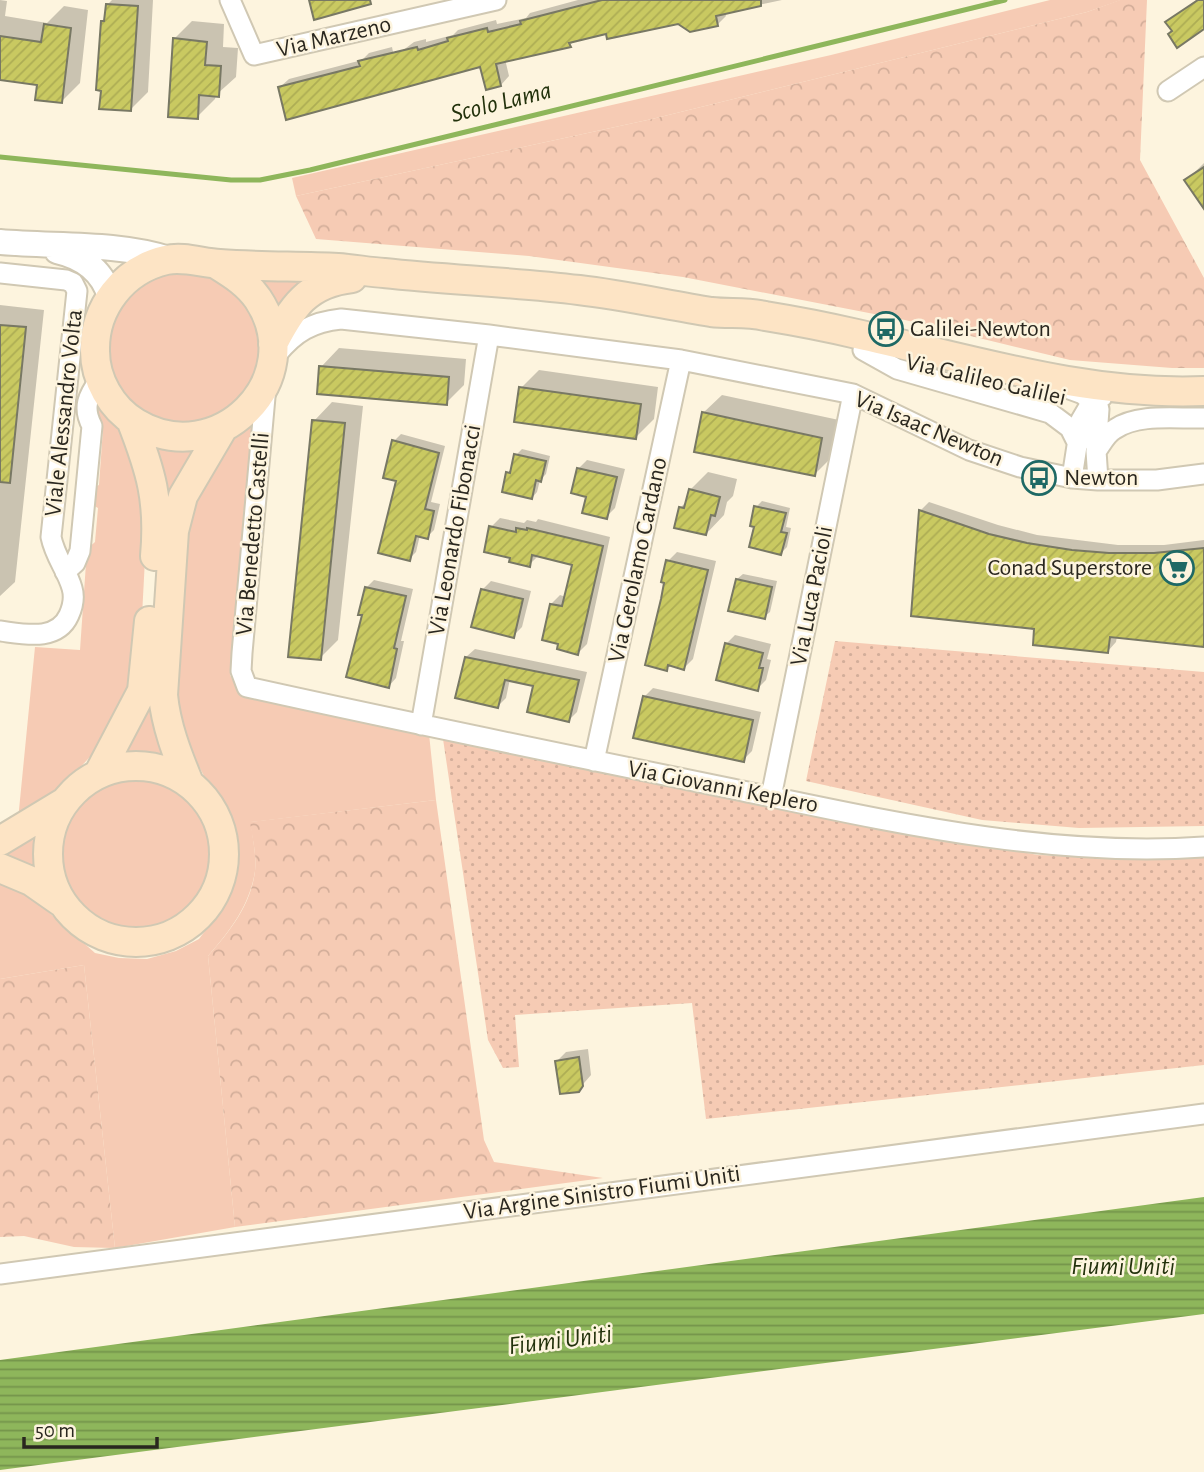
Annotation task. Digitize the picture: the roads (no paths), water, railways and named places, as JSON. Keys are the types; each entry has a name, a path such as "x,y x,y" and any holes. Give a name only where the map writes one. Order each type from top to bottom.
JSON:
{"main road":[{"path":"169,259 216,264 241,280 257,298 268,320 270,362 249,409 223,428 200,436 176,437 152,432 131,420 112,402 100,379 95,358 95,337 100,317 110,298 134,274 169,259"},
{"name":"Via Galileo Galilei","path":"216,264 341,268 583,290 733,314 758,314 1087,384 1199,397"},
{"name":"Via Galileo Galilei","path":"270,362 289,313 318,286 338,279 386,274"},
{"name":"Via Galileo Galilei","path":"733,314 751,326 863,350 986,384 1091,403 1199,397"},
{"path":"99,774 142,691 158,527 153,482 131,420"},
{"path":"189,783 172,739 163,695 174,531 183,496 223,428"},
{"path":"0,841 63,803 73,792 99,774 122,767 145,766 168,772 189,783 208,803 220,828 224,855 219,883 206,907 186,926 162,938 134,942 107,937 82,924 63,904 31,881 0,868"},
{"path":"63,803 51,828 47,854 51,880 63,904"}],"street":[{"name":"Via Marzeno","path":"230,0 254,55 496,0"},
{"path":"1168,91 1204,67"},
{"path":"0,242 101,247 146,252 169,259"},
{"path":"36,245 75,255 106,282 110,298"},
{"name":"Viale Alessandro Volta","path":"0,274 66,280 73,284 77,292 51,537 54,552 72,588 74,604 65,624 51,633 1,631"},
{"name":"Via Isaac Newton","path":"270,362 299,331 327,320 341,319 489,335 681,360 853,394 969,450 1020,467 1072,478 1157,480 1204,474"},
{"name":"Via Leonardo Fibonacci","path":"421,725 489,335"},
{"path":"69,364 79,348 95,337"},
{"path":"863,350 897,369 1050,413 1070,428 1087,448 1098,480"},
{"name":"Via Gerolamo Cardano","path":"594,761 681,360"},
{"name":"Via Benedetto Castelli","path":"247,687 241,670 242,653 270,362"},
{"path":"996,366 1001,373 1012,378 1064,387 1083,394 1099,409 1100,415 1072,478"},
{"name":"Viale Alessandro Volta","path":"65,572 75,563 80,551 92,426 87,416 87,401 100,379"},
{"name":"Via Luca Pacioli","path":"771,797 853,394"},
{"path":"64,416 87,416"},
{"path":"1087,448 1123,425 1144,420 1204,418"},
{"name":"Via Giovanni Keplero","path":"247,687 594,761 989,838 1077,847 1204,847"},
{"name":"Via Argine Sinistro Fiumi Uniti","path":"0,1274 1204,1114"}],"water":[{"name":"Fiumi Uniti","path":"1204,1197 1204,1314 0,1470 0,1360"}],"waterway":[{"name":"Scolo Lama","path":"0,157 231,180 260,180 1005,0"}],"place":[{"name":"Galilei-Newton","path":"886,329"},
{"name":"Newton","path":"1039,478"},
{"name":"Conad Superstore","path":"1177,568"}]}
